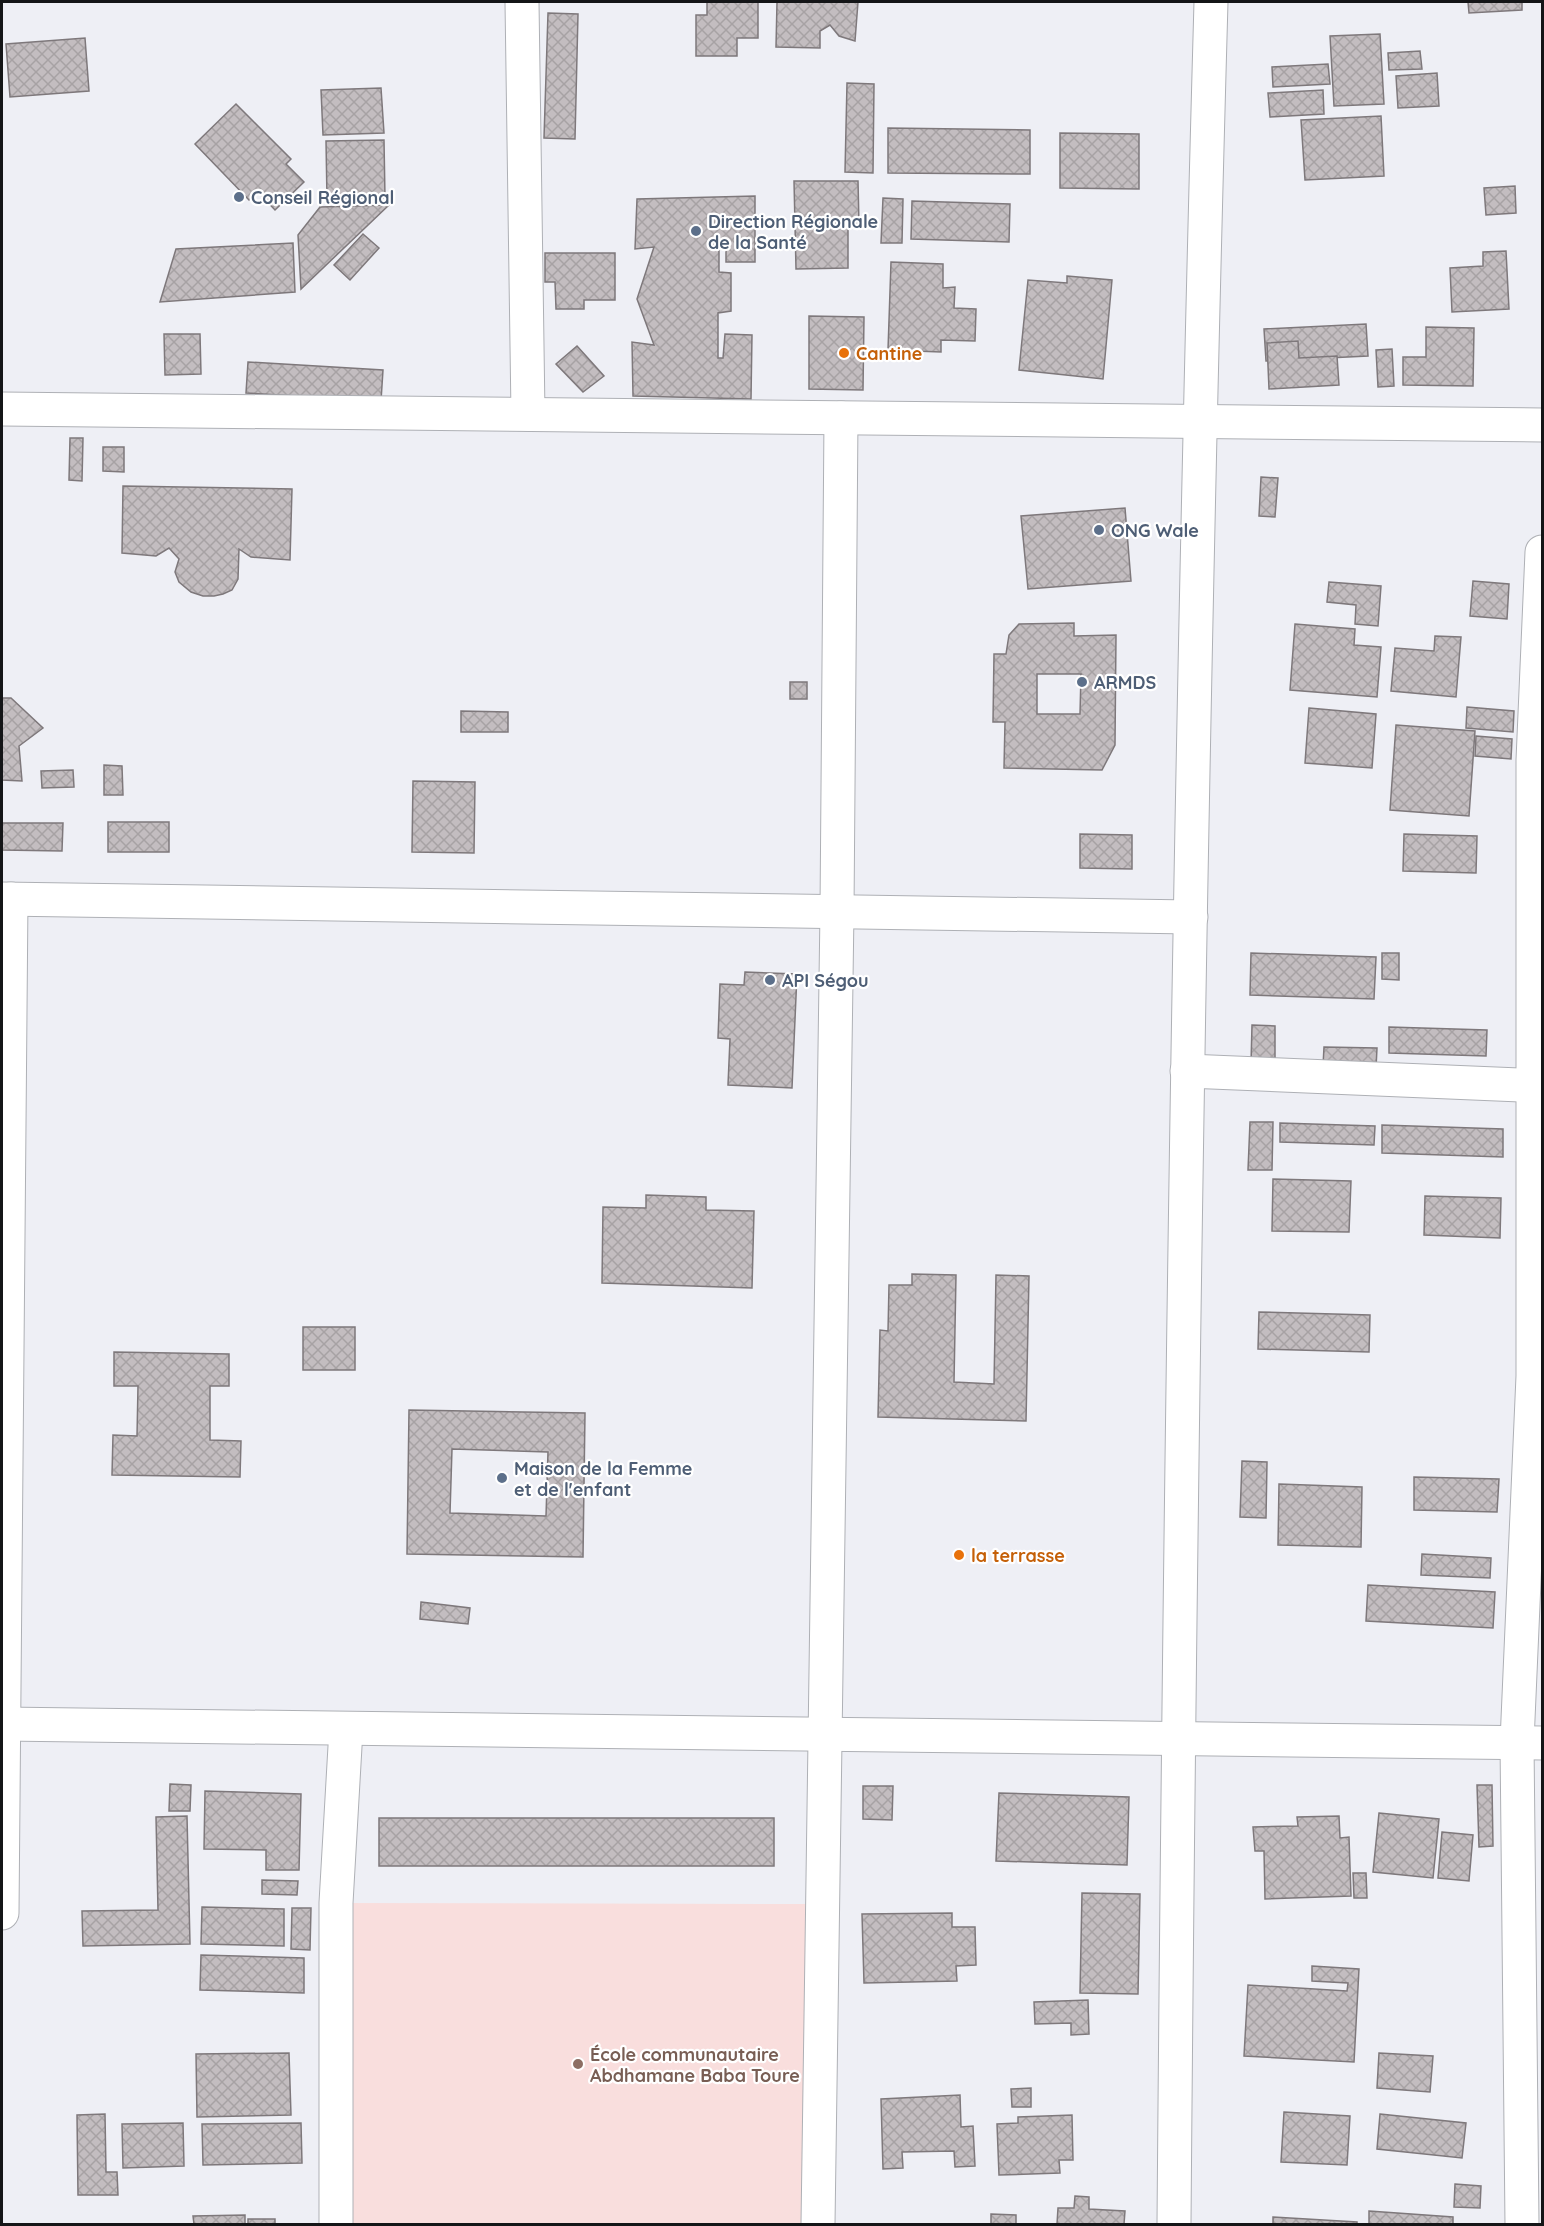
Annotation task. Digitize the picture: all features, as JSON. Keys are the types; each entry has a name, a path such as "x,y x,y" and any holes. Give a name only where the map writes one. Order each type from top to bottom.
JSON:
{"street":[{"path":"522,2 528,414"},
{"path":"1174,2224 1186,1071 1210,2"},
{"path":"2,409 1542,425"},
{"path":"818,2224 837,911 841,418"},
{"path":"1522,2224 1538,1376 1538,760 1542,552"},
{"path":"2,1913 6,899 1191,916"},
{"path":"1186,1071 1537,1085"},
{"path":"3,1724 1530,1743"},
{"path":"336,2224 336,1903 346,1728"}],"shaded area":[{"name":"École communautaire Abdhamane Baba Toure","path":"336,1903 822,1904 818,2224 336,2224"}],"building":[{"path":"707,2 758,2 758,38 737,38 737,56 696,56 696,15 707,15"},
{"path":"777,2 858,2 855,41 839,36 830,25 820,31 820,48 776,47"},
{"path":"1468,2 1522,2 1522,10 1469,13"},
{"path":"548,13 578,14 575,139 544,138"},
{"path":"1380,34 1384,104 1334,106 1330,36"},
{"path":"85,38 89,91 10,97 6,44"},
{"path":"1420,51 1422,69 1389,70 1388,53"},
{"path":"1328,64 1330,84 1273,87 1272,67"},
{"path":"1437,73 1439,106 1398,108 1396,76"},
{"path":"847,83 874,84 873,173 845,172"},
{"path":"381,88 384,133 323,135 321,90"},
{"path":"1323,90 1324,114 1270,117 1268,93"},
{"path":"236,104 291,159 286,164 304,182 275,210 258,192 249,200 195,144"},
{"path":"1381,116 1384,176 1305,180 1301,120"},
{"path":"888,128 1030,130 1030,174 888,173"},
{"path":"1060,133 1139,134 1139,189 1060,188"},
{"path":"384,140 385,198 327,199 326,141"},
{"path":"794,181 858,181 859,225 848,225 848,268 796,269"},
{"path":"1515,186 1516,213 1486,215 1484,188"},
{"path":"755,196 755,262 726,262 726,243 719,243 719,272 731,273 731,311 718,313 718,358 723,358 725,334 752,335 751,399 633,396 632,342 654,345 637,299 654,247 635,249 637,199"},
{"path":"883,198 903,199 902,243 881,243"},
{"path":"912,201 1010,204 1009,242 911,239"},
{"path":"389,205 301,289 298,235 320,207"},
{"path":"363,234 379,248 350,280 334,265"},
{"path":"293,243 295,292 160,302 176,249"},
{"path":"1506,251 1509,309 1452,312 1450,268 1483,266 1483,252"},
{"path":"545,253 615,253 615,300 584,300 584,309 556,309 555,282 545,282"},
{"path":"891,262 943,264 943,288 955,287 954,308 976,309 975,341 941,340 941,352 888,350"},
{"path":"1067,276 1112,280 1103,379 1019,370 1028,280 1067,283"},
{"path":"809,316 864,317 863,390 809,389"},
{"path":"1366,324 1368,356 1266,361 1264,329"},
{"path":"1426,327 1474,328 1473,386 1403,385 1403,357 1426,357"},
{"path":"164,334 200,334 201,374 165,375"},
{"path":"1298,341 1299,358 1337,356 1339,385 1269,389 1267,343"},
{"path":"577,346 604,376 583,392 556,364"},
{"path":"1392,349 1394,386 1378,387 1376,350"},
{"path":"248,362 383,370 381,401 246,393"},
{"path":"70,438 83,438 82,481 69,480"},
{"path":"103,447 124,447 124,472 103,471"},
{"path":"1261,477 1278,478 1275,517 1259,516"},
{"path":"123,486 292,489 290,560 251,557 239,549 238,579 232,590 214,596 203,596 191,592 179,582 175,572 179,559 169,548 156,556 122,553"},
{"path":"1125,508 1131,581 1028,589 1021,516"},
{"path":"1473,581 1509,584 1507,619 1470,616"},
{"path":"1329,582 1381,586 1378,626 1355,624 1356,605 1327,602"},
{"path":"1074,623 1074,636 1116,635 1115,745 1102,770 1004,768 1005,722 993,722 994,654 1006,654 1009,635 1019,624","holes":["1037,674 1081,674 1080,714 1037,714"]},
{"path":"1295,624 1355,629 1354,645 1381,647 1377,697 1290,690"},
{"path":"1435,636 1461,637 1456,697 1391,691 1395,648 1434,651"},
{"path":"790,682 807,682 807,699 790,699"},
{"path":"2,698 11,698 43,728 19,746 22,781 2,780"},
{"path":"1467,707 1514,711 1513,732 1466,728"},
{"path":"1309,708 1376,714 1372,768 1305,763"},
{"path":"461,711 508,712 508,732 461,732"},
{"path":"1396,725 1475,731 1469,816 1390,810"},
{"path":"1476,736 1512,739 1511,759 1475,756"},
{"path":"104,765 122,766 123,795 104,795"},
{"path":"73,770 74,787 42,788 41,771"},
{"path":"413,781 475,782 474,853 412,852"},
{"path":"108,822 169,822 169,852 108,852"},
{"path":"2,823 63,823 62,851 2,850"},
{"path":"1080,834 1132,835 1132,869 1080,868"},
{"path":"1404,834 1477,836 1476,873 1403,871"},
{"path":"1251,953 1376,957 1374,999 1250,995"},
{"path":"1382,953 1399,953 1399,980 1382,979"},
{"path":"745,972 797,974 792,1088 728,1085 730,1039 718,1038 720,984 744,985"},
{"path":"1252,1025 1275,1026 1275,1065 1251,1064"},
{"path":"1389,1027 1487,1030 1486,1056 1389,1053"},
{"path":"1324,1047 1377,1048 1376,1068 1323,1066"},
{"path":"1250,1122 1273,1122 1272,1170 1248,1170"},
{"path":"1280,1123 1375,1126 1374,1145 1280,1142"},
{"path":"1382,1125 1503,1129 1503,1157 1382,1153"},
{"path":"1273,1179 1351,1181 1349,1232 1272,1231"},
{"path":"646,1195 706,1197 706,1210 754,1211 752,1288 602,1283 603,1207 646,1208"},
{"path":"1425,1196 1501,1198 1500,1238 1424,1235"},
{"path":"912,1274 956,1275 954,1382 994,1384 996,1275 1029,1276 1026,1421 878,1417 880,1330 888,1331 889,1285 912,1285"},
{"path":"1259,1312 1370,1315 1369,1352 1258,1349"},
{"path":"303,1327 355,1327 355,1370 303,1370"},
{"path":"114,1352 229,1354 229,1386 210,1386 210,1440 241,1441 240,1477 112,1475 113,1435 137,1436 138,1386 114,1386"},
{"path":"409,1410 585,1413 583,1557 407,1554","holes":["452,1449 548,1452 546,1516 450,1513"]},
{"path":"1242,1461 1267,1462 1266,1518 1240,1517"},
{"path":"1414,1477 1499,1479 1497,1512 1414,1510"},
{"path":"1279,1484 1362,1487 1361,1547 1278,1545"},
{"path":"1422,1554 1491,1558 1490,1578 1421,1575"},
{"path":"1368,1585 1495,1592 1493,1628 1366,1621"},
{"path":"421,1602 470,1608 468,1624 420,1619"},
{"path":"170,1784 191,1785 190,1811 169,1811"},
{"path":"1477,1785 1492,1785 1493,1846 1479,1847"},
{"path":"863,1786 893,1786 892,1820 863,1819"},
{"path":"205,1791 301,1794 299,1870 266,1870 266,1850 204,1849"},
{"path":"999,1793 1129,1797 1127,1865 996,1861"},
{"path":"1379,1813 1439,1819 1433,1878 1373,1872"},
{"path":"187,1816 190,1944 83,1946 82,1911 158,1910 156,1817"},
{"path":"1339,1816 1340,1838 1349,1837 1351,1896 1265,1899 1264,1851 1255,1851 1253,1827 1298,1826 1297,1817"},
{"path":"379,1818 774,1818 774,1866 379,1866"},
{"path":"1442,1832 1473,1835 1469,1881 1438,1878"},
{"path":"1353,1873 1366,1873 1367,1898 1354,1898"},
{"path":"262,1880 298,1881 297,1895 262,1894"},
{"path":"1082,1893 1140,1894 1138,1994 1080,1993"},
{"path":"202,1907 284,1909 284,1946 201,1944"},
{"path":"292,1908 311,1908 310,1950 291,1949"},
{"path":"952,1913 952,1927 975,1927 976,1965 956,1966 957,1981 864,1983 862,1914"},
{"path":"201,1955 304,1958 304,1993 200,1990"},
{"path":"1312,1966 1359,1969 1354,2062 1244,2056 1248,1985 1347,1991 1348,1983 1312,1981"},
{"path":"1088,2000 1089,2034 1071,2035 1071,2023 1035,2024 1034,2002"},
{"path":"289,2053 291,2115 197,2117 196,2054"},
{"path":"1379,2053 1433,2056 1430,2092 1377,2088"},
{"path":"1031,2088 1031,2107 1012,2107 1011,2089"},
{"path":"960,2095 961,2127 973,2126 975,2166 955,2167 954,2151 902,2152 903,2168 883,2169 881,2099"},
{"path":"1284,2112 1350,2116 1347,2165 1281,2162"},
{"path":"105,2114 106,2172 117,2172 118,2195 78,2195 77,2115"},
{"path":"1380,2114 1466,2123 1462,2158 1377,2149"},
{"path":"1072,2115 1073,2160 1059,2160 1060,2173 999,2175 997,2124 1018,2123 1018,2117"},
{"path":"183,2123 184,2166 123,2168 122,2124"},
{"path":"301,2123 302,2163 203,2165 202,2124"},
{"path":"1455,2184 1481,2186 1480,2208 1454,2207"},
{"path":"1075,2196 1089,2197 1089,2209 1125,2211 1124,2224 1057,2224 1058,2208 1074,2208"},
{"path":"1369,2211 1453,2217 1453,2224 1369,2224"},
{"path":"991,2214 1016,2215 1016,2224 991,2224"},
{"path":"245,2215 245,2224 194,2224 193,2216"},
{"path":"1273,2217 1357,2222 1357,2224 1273,2224"},
{"path":"248,2219 275,2219 275,2224 248,2224"}],"place":[{"name":"Conseil Régional","path":"239,197"},
{"name":"Direction Régionale de la Santé","path":"696,231"},
{"name":"Cantine","path":"844,353"},
{"name":"ONG Wale","path":"1099,530"},
{"name":"ARMDS","path":"1082,682"},
{"name":"API Ségou","path":"770,980"},
{"name":"Maison de la Femme et de l'enfant","path":"502,1478"},
{"name":"la terrasse","path":"959,1555"},
{"name":"École communautaire Abdhamane Baba Toure","path":"578,2064"}]}
